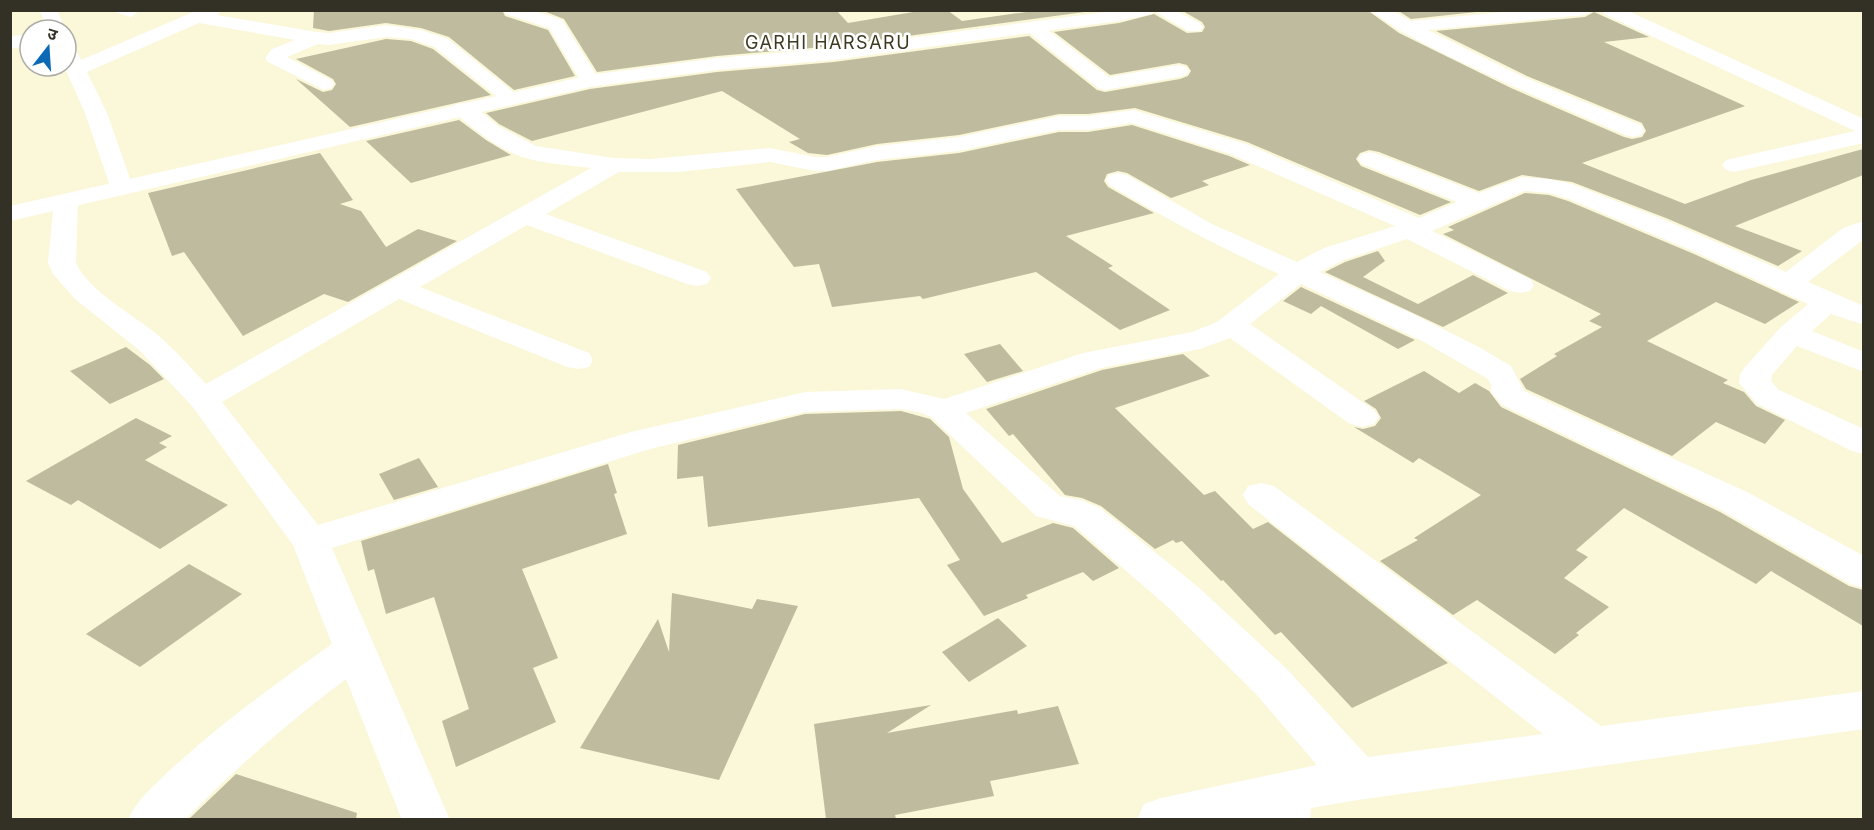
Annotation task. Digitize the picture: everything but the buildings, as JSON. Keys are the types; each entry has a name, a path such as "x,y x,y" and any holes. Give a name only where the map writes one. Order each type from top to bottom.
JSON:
{"street":[{"path":"512,10 556,24 590,81"},
{"path":"10,214 590,81 717,63 834,54 1146,10"},
{"path":"1160,10 1194,27"},
{"path":"1377,10 1406,27 1519,82 1633,130"},
{"path":"1406,27 1585,10"},
{"path":"1610,10 1863,127"},
{"path":"78,57 205,14 316,38 329,39 386,31 428,38 441,43 512,99"},
{"path":"1034,27 1105,84 1134,116 1180,133 1238,149 1414,228 1520,285"},
{"path":"316,38 279,53 275,58 324,84"},
{"path":"1105,84 1179,71"},
{"path":"78,74 96,113 121,187"},
{"path":"464,110 490,130 518,147 552,156 614,165 679,165 770,155 815,164 827,164 877,153 959,144 1059,123 1088,123 1134,116"},
{"path":"1734,165 1863,136"},
{"path":"1370,159 1479,202"},
{"path":"203,399 614,165"},
{"path":"1118,180 1227,242 1299,272 1425,332 1500,373 1507,385 1507,392 1513,398 1734,501 1863,574"},
{"path":"942,411 1094,360 1200,340 1232,325 1299,272 1334,254 1414,228 1522,184 1534,183 1560,189 1691,239 1827,302 1863,316"},
{"path":"66,201 62,263 67,274 85,293 150,344 203,399 310,541 426,819"},
{"path":"524,215 696,278"},
{"path":"1789,284 1852,234 1863,229"},
{"path":"396,288 578,360"},
{"path":"1827,302 1792,333 1756,374 1755,383 1768,397 1863,443"},
{"path":"1232,325 1362,417"},
{"path":"1792,333 1863,363"},
{"path":"310,541 643,440 805,402 901,399 932,405 942,411 1049,507 1081,513 1184,597 1270,680 1358,779"},
{"path":"1261,495 1593,746"},
{"path":"152,819 208,765 264,717 356,649"},
{"path":"1161,819 1287,805 1358,779 1863,710"}],"lane":[{"path":"116,10 131,13"}],"district":[{"name":"GARHI HARSARU","path":"828,43"}]}
